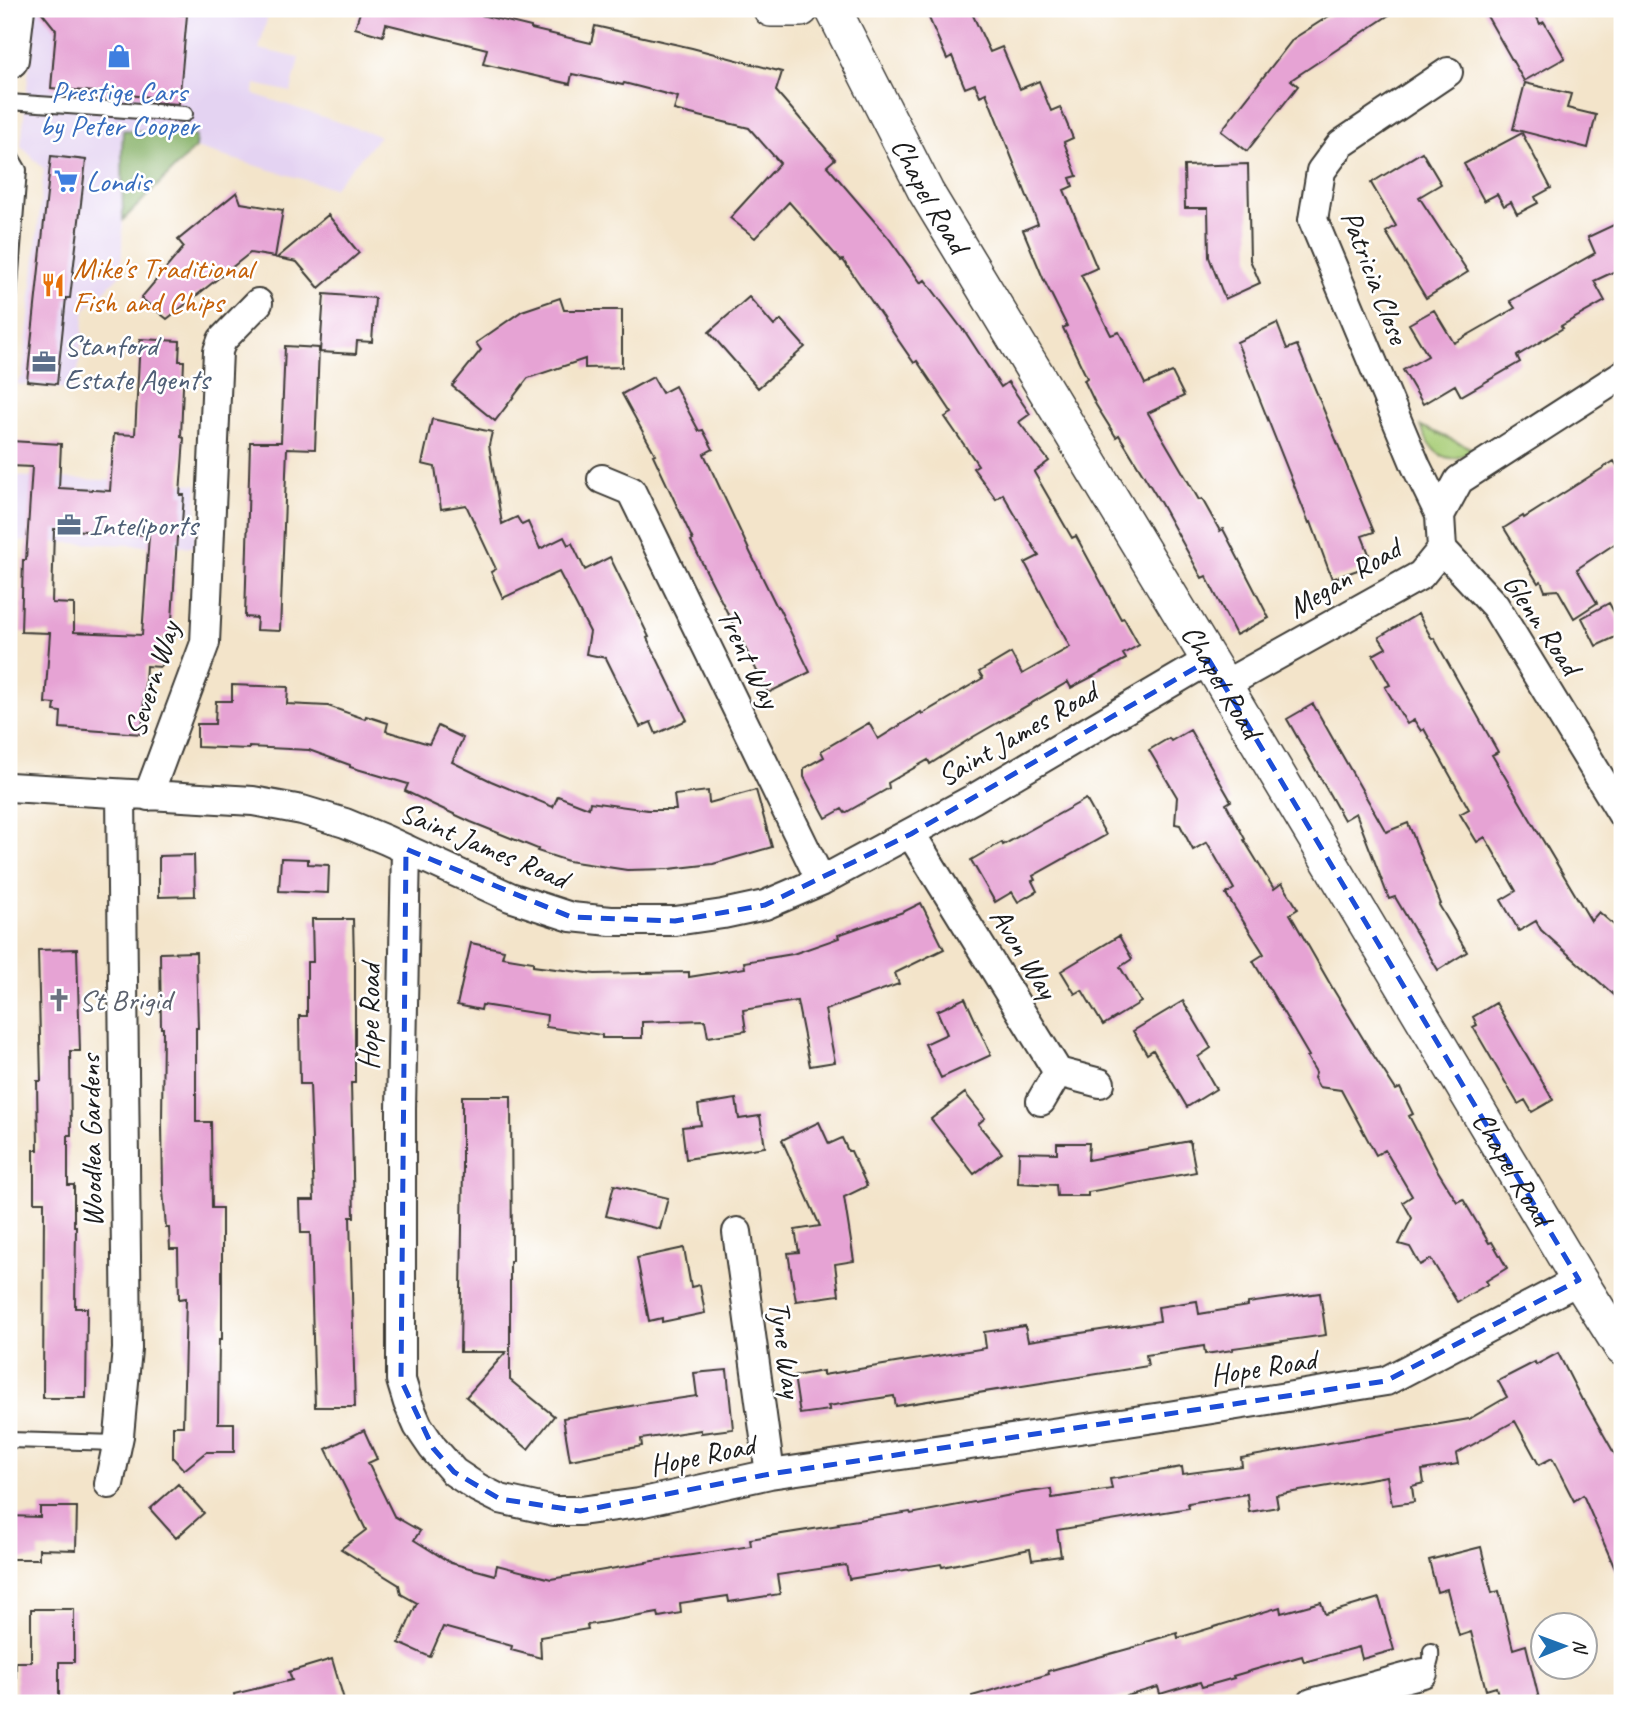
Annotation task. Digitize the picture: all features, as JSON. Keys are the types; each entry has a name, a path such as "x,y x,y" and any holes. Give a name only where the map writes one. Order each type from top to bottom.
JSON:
{"main road":[{"path":"9,59 15,9"}],"street":[{"path":"772,9 801,9"},
{"name":"Chapel Road","path":"833,9 926,192 1217,672 1579,1280 1613,1314 1622,1348"},
{"name":"Patricia Close","path":"1440,515 1416,467 1312,220 1321,171 1341,144 1448,72"},
{"name":"Severn Way","path":"134,795 205,643 218,351 222,340 258,303"},
{"path":"1440,515 1459,480 1622,375"},
{"name":"Trent Way","path":"602,479 631,491 821,881"},
{"name":"Megan Road","path":"1217,672 1421,575 1442,549 1440,515"},
{"name":"Glenn Road","path":"1442,549 1495,606 1622,814"},
{"name":"Saint James Road","path":"9,787 253,801 302,810 345,823 540,908 571,917 611,921 675,921 765,905 821,881 1217,672"},
{"name":"Woodlea Gardens","path":"109,1485 138,1349 134,795"},
{"name":"Avon Way","path":"911,834 1058,1072"},
{"name":"Hope Road","path":"406,849 401,1109 401,1380 418,1426 433,1448 454,1472 500,1499 554,1511 580,1511 639,1503 770,1474 1162,1417 1386,1381 1579,1280"},
{"path":"1041,1101 1058,1072 1100,1083"},
{"name":"Tyne Way","path":"737,1233 770,1474"},
{"path":"1312,1703 1427,1662"}],"lane":[{"path":"9,102 185,114"},
{"path":"9,153 19,170 9,298"},
{"path":"9,1440 118,1443"}],"highlighted area":[{"path":"1209,660 1579,1280 1386,1381 770,1474 580,1511 500,1499 454,1472 433,1448 401,1380 406,849 571,917 675,921 765,905 911,834"}],"shaded area":[{"path":"35,9 259,9 269,12 259,49 299,58 291,92 255,84 254,94 380,136 333,188 195,148 196,137 122,150 121,274 85,310 76,390 16,384 23,376 44,169 21,146"},
{"path":"9,476 197,484 195,547 9,541"}],"green space":[{"path":"123,130 196,136 195,148 123,220 122,150"},
{"path":"1421,426 1473,449 1464,455 1447,458 1429,444"}],"building":[{"name":"Prestige Cars by Peter Cooper","path":"39,9 156,9 155,12 187,15 179,104 149,102 149,97 51,88 56,30"},
{"path":"361,9 475,9 473,13 591,43 595,26 782,72 776,91 835,159 827,166 888,237 921,283 925,280 964,330 1001,387 1008,382 1030,414 1019,422 1049,461 1034,472 1072,538 1076,536 1121,619 1124,618 1139,645 1123,654 1126,659 1071,688 1068,682 930,764 928,760 888,783 889,788 845,813 842,809 826,818 804,777 804,768 824,757 821,751 869,723 878,739 983,678 979,672 1011,653 1022,674 1070,647 1025,563 1039,556 1003,494 996,499 973,468 978,465 945,417 952,413 843,260 841,261 789,202 755,238 730,218 780,163 749,128 674,110 678,97 624,83 623,85 572,74 570,84 483,64 487,49 386,24 383,36 355,28"},
{"path":"925,9 970,9 990,52 1002,47 1020,89 1039,81 1051,111 1060,107 1073,138 1064,142 1077,176 1070,178 1073,186 1064,190 1097,268 1081,275 1111,335 1119,332 1145,384 1172,372 1184,396 1148,413 1199,500 1202,499 1220,531 1223,529 1269,618 1236,635 1206,576 1202,578 1119,435 1116,437 1096,405 1084,380 1087,378 1063,328 1067,326 1023,230 1038,224 986,93 980,96 975,84 965,88 952,56 947,59"},
{"path":"1340,9 1398,9 1291,80 1298,86 1247,151 1221,131 1293,39"},
{"path":"1483,9 1533,9 1540,24 1544,22 1565,58 1524,81"},
{"path":"1525,83 1571,94 1567,108 1596,115 1588,148 1513,129"},
{"path":"1522,133 1551,188 1535,197 1538,203 1517,214 1511,202 1504,206 1497,194 1484,201 1464,164"},
{"path":"1422,152 1441,184 1419,197 1468,272 1426,298 1386,232 1396,226 1371,183"},
{"path":"51,156 86,160 70,298 66,298 57,384 27,381"},
{"path":"1248,164 1250,260 1260,283 1225,299 1209,257 1208,208 1185,208 1184,166"},
{"path":"237,192 241,203 283,210 275,257 250,253 167,319 141,298 184,247 178,240"},
{"path":"328,215 359,253 319,288 297,262 277,258"},
{"path":"1622,221 1622,268 1594,281 1605,301 1561,326 1563,328 1517,356 1520,362 1461,396 1455,385 1423,404 1403,370 1428,356 1409,324 1434,310 1454,343 1515,308 1510,301 1595,253 1588,237"},
{"path":"324,294 375,298 372,342 357,341 356,354 320,352"},
{"path":"749,297 774,326 781,320 805,347 758,388 709,332"},
{"path":"560,298 564,310 622,310 622,367 585,368 585,359 528,378 495,421 452,386 481,350 476,343 522,311"},
{"path":"1277,323 1287,349 1297,345 1374,532 1362,536 1369,554 1363,556 1366,567 1332,579 1237,342"},
{"path":"140,339 180,341 179,361 184,361 181,437 184,438 180,495 184,495 181,537 177,537 171,637 162,637 161,667 146,666 142,734 60,728 61,712 54,711 55,704 45,703 50,633 21,632 23,560 26,560 32,467 10,466 11,441 61,444 59,488 110,491 114,434 135,435","holes":["54,529 149,535 142,635 74,632 74,604 52,603"]},
{"path":"285,346 319,348 315,449 287,448 280,631 256,630 257,618 245,617 250,442 281,442"},
{"path":"653,377 662,393 675,386 699,431 703,430 713,449 704,454 810,672 768,693 691,541 693,540 653,455 655,454 622,394"},
{"path":"432,419 492,432 489,445 502,524 517,517 522,525 528,522 540,549 564,537 568,545 572,543 585,570 610,557 687,720 656,734 651,722 640,727 606,658 586,654 590,632 559,572 503,598 491,572 496,569 466,505 441,509 435,467 422,464"},
{"path":"1614,461 1622,473 1622,539 1577,569 1597,603 1574,618 1558,590 1545,591 1541,581 1538,583 1504,528"},
{"path":"1609,603 1622,627 1622,634 1596,646 1582,618"},
{"path":"1418,614 1498,752 1492,755 1591,921 1599,912 1622,932 1622,1002 1541,930 1536,921 1519,931 1501,900 1516,891 1485,837 1477,842 1460,814 1469,809 1424,729 1421,731 1414,720 1407,724 1385,687 1390,685 1373,655 1386,648 1379,637"},
{"path":"232,685 288,687 287,704 328,706 365,719 366,716 388,723 386,731 429,744 438,726 463,738 452,762 553,807 558,796 589,808 590,802 648,810 676,810 674,795 708,791 709,803 756,790 772,847 713,864 669,869 627,870 568,861 537,851 538,849 432,804 405,791 408,784 350,767 309,750 197,747 197,724 215,724 216,701 232,701"},
{"path":"1313,704 1386,832 1408,823 1441,904 1439,905 1467,952 1438,970 1395,897 1389,899 1356,813 1344,820 1287,719"},
{"path":"1190,730 1231,801 1226,804 1244,840 1274,889 1282,883 1298,909 1290,914 1333,989 1396,1090 1400,1088 1413,1114 1409,1116 1436,1168 1457,1202 1463,1199 1507,1268 1486,1281 1488,1284 1457,1302 1431,1259 1420,1265 1410,1247 1399,1244 1412,1218 1403,1202 1412,1196 1385,1150 1376,1155 1341,1090 1319,1087 1314,1078 1316,1072 1307,1057 1309,1056 1253,961 1264,954 1226,894 1234,889 1207,842 1193,850 1180,825 1175,824 1177,797 1149,750"},
{"path":"1086,799 1106,835 1033,876 1035,880 1032,881 1037,891 1018,902 1012,892 995,902 971,860"},
{"path":"194,855 195,896 159,897 159,856"},
{"path":"281,858 308,859 308,864 329,865 328,893 279,891"},
{"path":"921,903 944,949 895,973 899,984 825,1010 835,1062 810,1066 797,1001 743,1010 746,1031 708,1037 705,1020 642,1022 642,1038 602,1038 602,1035 546,1027 547,1015 482,1005 481,1010 457,1005 471,943 504,950 502,957 533,962 533,966 595,974 689,972 689,977 745,968 744,962 793,954 839,938 838,935"},
{"path":"312,919 353,919 355,1083 351,1083 354,1217 350,1217 355,1407 315,1407 310,1233 301,1233 300,1200 314,1200 310,1084 300,1084 299,1016 307,1016 307,962 313,962"},
{"path":"1119,936 1132,959 1120,967 1141,1002 1103,1025 1082,990 1075,994 1061,971"},
{"path":"77,949 80,1051 70,1051 71,1135 68,1135 68,1185 74,1185 75,1308 87,1308 86,1398 43,1398 44,1202 34,1202 34,1150 38,1150 37,1081 41,1081 38,950"},
{"path":"196,952 196,1122 211,1122 212,1208 222,1208 222,1339 219,1339 218,1423 234,1423 234,1452 206,1452 184,1470 173,1458 173,1426 183,1426 186,1298 179,1299 178,1249 170,1249 163,1190 160,953"},
{"path":"965,998 991,1055 941,1078 925,1044 947,1034 937,1011"},
{"path":"1183,1001 1211,1048 1198,1057 1216,1089 1187,1107 1153,1050 1147,1054 1133,1031"},
{"path":"1496,1003 1553,1100 1532,1112 1525,1100 1518,1104 1473,1027 1477,1025 1473,1017"},
{"path":"965,1093 985,1118 978,1124 1002,1153 974,1174 931,1119"},
{"path":"462,1096 511,1096 510,1380 554,1416 528,1449 466,1397 506,1352 460,1352"},
{"path":"736,1099 739,1119 760,1116 765,1147 686,1159 682,1127 701,1125 698,1105"},
{"path":"819,1122 829,1144 842,1138 867,1186 844,1197 854,1261 835,1264 839,1295 796,1301 788,1253 799,1252 795,1230 820,1226 782,1140"},
{"path":"1190,1141 1196,1172 1088,1192 1088,1196 1057,1196 1056,1185 1018,1183 1019,1152 1057,1153 1057,1143 1089,1143 1088,1160"},
{"path":"614,1185 668,1198 660,1229 606,1216"},
{"path":"684,1248 691,1287 700,1285 705,1313 662,1322 662,1318 649,1321 637,1258"},
{"path":"1320,1293 1326,1335 1205,1354 1204,1346 1146,1355 1148,1366 896,1406 894,1396 828,1406 830,1410 800,1414 794,1376 823,1371 823,1375 986,1348 984,1332 1025,1326 1028,1341 1160,1321 1158,1307 1197,1301 1199,1314 1248,1306 1248,1303"},
{"path":"1558,1353 1622,1467 1622,1585 1583,1495 1574,1501 1552,1458 1539,1465 1515,1421 1456,1454 1458,1464 1422,1470 1424,1483 1412,1486 1414,1502 1392,1505 1387,1476 1276,1495 1278,1507 1249,1512 1247,1494 1188,1503 1189,1508 1057,1530 1061,1556 1032,1560 1030,1549 942,1567 941,1564 849,1579 846,1565 777,1575 780,1594 729,1602 728,1596 680,1603 681,1613 659,1617 658,1613 587,1625 588,1629 540,1637 541,1658 511,1650 512,1646 443,1627 430,1657 399,1643 417,1603 401,1594 399,1585 341,1549 366,1530 326,1449 364,1430 377,1459 368,1463 394,1516 420,1531 414,1540 451,1563 495,1575 497,1565 551,1579 751,1546 750,1539 839,1525 838,1523 910,1512 911,1514 1022,1493 1051,1489 1052,1498 1112,1489 1110,1479 1182,1467 1183,1474 1242,1466 1241,1458 1469,1419 1507,1397 1498,1381"},
{"path":"727,1370 733,1429 701,1433 701,1430 641,1439 642,1446 570,1460 563,1418 697,1396 694,1373"},
{"path":"178,1484 204,1513 176,1538 150,1509"},
{"path":"40,1507 77,1507 76,1550 39,1549 39,1559 9,1559 9,1516 40,1517"},
{"path":"1481,1547 1492,1593 1499,1591 1513,1649 1526,1645 1530,1680 1534,1680 1540,1703 1500,1703 1496,1687 1486,1690 1471,1632 1459,1636 1447,1589 1437,1592 1429,1560"},
{"path":"1379,1598 1394,1650 1362,1659 1359,1647 1304,1662 1302,1656 1202,1687 1200,1682 1160,1694 1158,1687 1102,1703 973,1703 972,1696 1177,1633 1178,1638 1280,1607 1281,1613 1321,1602 1325,1614"},
{"path":"31,1609 74,1609 74,1662 59,1662 59,1703 16,1703 16,1662 31,1662"},
{"path":"332,1659 345,1703 235,1703 234,1694 292,1680 289,1672"}],"place":[{"name":"Prestige Cars by Peter Cooper","path":"119,56"},
{"name":"Londis","path":"66,181"},
{"name":"Mike's Traditional Fish and Chips","path":"53,285"},
{"name":"Stanford Estate Agents","path":"44,362"},
{"name":"Inteliports","path":"69,525"},
{"name":"St Brigid","path":"59,1000"}]}
